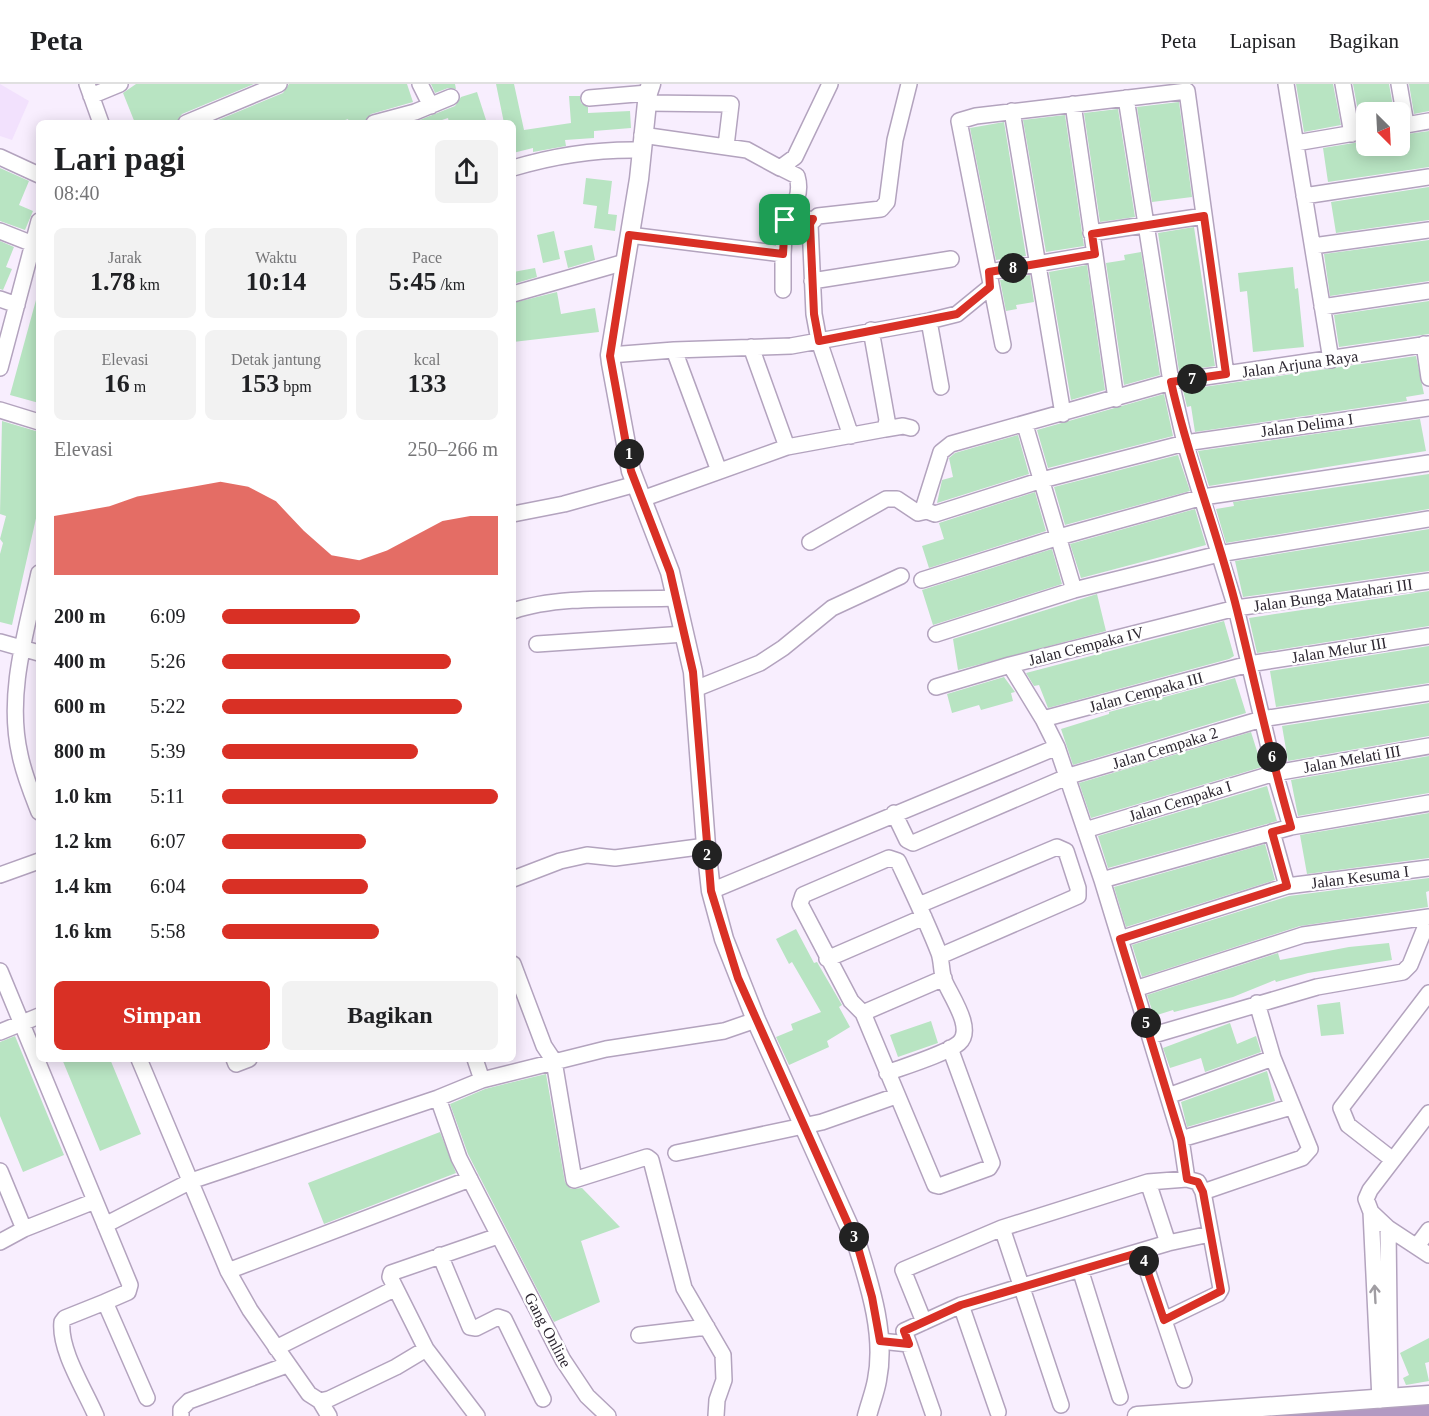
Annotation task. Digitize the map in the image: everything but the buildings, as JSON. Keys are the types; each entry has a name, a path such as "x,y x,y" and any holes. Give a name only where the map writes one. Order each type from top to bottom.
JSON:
{"street":[{"path":"100,120 89,90 120,84"},
{"path":"193,120 279,84"},
{"path":"420,84 431,106"},
{"path":"781,168 795,157 831,84"},
{"path":"785,220 813,219 826,214 881,208 887,202 895,140 909,84"},
{"path":"1286,84 1331,360"},
{"path":"1343,84 1356,124"},
{"path":"1399,84 1401,102"},
{"path":"1003,345 958,125 964,118 1187,91 1226,374"},
{"path":"589,98 648,94 731,104 726,146"},
{"path":"648,94 610,356 631,471 677,598 685,634 695,689 711,891 724,939 756,1020 857,1244 869,1287 880,1341 878,1380 867,1416"},
{"path":"384,120 431,106 451,97"},
{"path":"1126,98 1171,382 1185,443 1236,608 1275,772 1291,827"},
{"path":"1073,104 1116,399"},
{"path":"1012,111 1063,414"},
{"path":"1410,124 1429,121"},
{"path":"1296,142 1356,133"},
{"path":"516,167 555,156 642,142 726,146 747,150 797,176 800,186 795,207 785,220 783,290"},
{"path":"0,157 36,174"},
{"path":"1304,196 1429,177"},
{"path":"1092,234 1204,216"},
{"path":"813,219 810,224 812,281 819,341 851,436"},
{"path":"1313,246 1429,230"},
{"path":"0,231 33,244"},
{"path":"1,364 36,232"},
{"path":"629,235 783,254"},
{"path":"610,356 674,350 791,346 929,321 957,314 990,280 1038,263 1095,254"},
{"path":"812,281 951,259"},
{"path":"516,293 625,262"},
{"path":"1323,307 1429,291"},
{"path":"0,299 17,305"},
{"path":"929,321 941,387"},
{"path":"871,330 887,420 885,429"},
{"path":"1427,344 1429,378"},
{"name":"Jalan Arjuna Raya","path":"927,511 924,501 941,452 945,448 1171,382 1427,344"},
{"path":"751,347 787,447"},
{"path":"674,350 719,471"},
{"name":"Jalan Delima I","path":"927,511 935,514 1042,480 1185,443 1429,408"},
{"path":"0,410 36,421"},
{"path":"1025,425 1074,590"},
{"path":"516,513 639,492 719,471 787,447 903,426 911,428"},
{"path":"921,580 1059,537 1203,497 1429,463"},
{"path":"810,542 886,499 897,499 918,513 927,511"},
{"path":"936,634 1074,590 1219,554 1429,519"},
{"path":"695,689 760,663 783,648 832,608 901,576"},
{"name":"Jalan Bunga Matahari III","path":"1236,608 1429,582"},
{"path":"36,586 22,648 15,703 20,755 36,803"},
{"path":"516,610 558,602 677,598"},
{"name":"Jalan Cempaka IV","path":"936,687 1010,665 1236,608"},
{"path":"537,644 685,634"},
{"name":"Jalan Melur III","path":"1249,664 1429,636"},
{"path":"0,642 36,652"},
{"name":"Jalan Cempaka III","path":"1043,720 1249,664"},
{"path":"1010,665 1043,720 1069,776 1181,1139 1187,1179"},
{"name":"Jalan Cempaka 2","path":"894,813 907,840 913,843 1069,776 1262,719 1429,693"},
{"name":"Jalan Melati III","path":"1275,772 1429,746"},
{"path":"711,891 1057,747"},
{"name":"Jalan Cempaka I","path":"1085,830 1275,772"},
{"path":"1102,880 1291,827 1429,803"},
{"path":"1272,832 1287,886"},
{"path":"516,878 560,861 587,855 615,858 706,846"},
{"path":"827,959 1057,846 1066,851 1078,888 1078,896 940,956"},
{"path":"887,1073 960,1043 964,1033 963,1022 944,978 940,956 921,911 897,861 889,858 803,895 801,910 851,1001 863,1012 896,1096 935,1185 943,1186 989,1168 992,1159 950,1048"},
{"path":"0,875 36,862"},
{"name":"Jalan Kesuma I","path":"1120,939 1287,886 1429,868"},
{"path":"1135,989 1303,935 1429,917 1410,965 1403,972 1317,987 1150,1036"},
{"path":"0,971 36,1058"},
{"path":"516,972 544,1046 554,1061 574,1179 647,1157 651,1160 684,1288 723,1355 725,1370 716,1416"},
{"path":"863,1012 944,978"},
{"path":"1393,1161 1348,1125 1341,1108 1429,993"},
{"path":"1203,1192 1308,1154 1310,1149 1273,1058 1257,1003"},
{"path":"0,1032 36,1017"},
{"path":"105,1225 191,1181 438,1098 482,1080 554,1061 652,1040 724,1030 756,1020"},
{"path":"1168,1096 1273,1058"},
{"path":"38,1062 131,1289 65,1318 61,1329 73,1367 96,1416"},
{"path":"140,1062 228,1271 250,1310 287,1365 309,1394 320,1401 329,1416"},
{"path":"476,1062 482,1080"},
{"path":"676,1153 822,1122 896,1096"},
{"name":"Gang Online","path":"438,1098 452,1141 470,1179 567,1367 587,1396 608,1416"},
{"path":"1181,1139 1291,1107"},
{"path":"1385,1399 1383,1326 1371,1212 1366,1199 1429,1113"},
{"path":"0,1171 24,1228"},
{"path":"228,1271 470,1179"},
{"path":"924,1322 903,1270 1002,1228 1148,1182 1187,1179 1198,1182 1203,1192 1221,1291 1164,1320"},
{"path":"1148,1182 1168,1243"},
{"path":"0,1242 24,1228 95,1201"},
{"path":"1371,1212 1388,1228 1423,1250 1429,1230"},
{"path":"1002,1228 1061,1405"},
{"path":"1383,1326 1388,1228"},
{"path":"933,1413 904,1331 961,1305 1168,1243 1210,1234"},
{"path":"474,1415 426,1349 394,1289 391,1274 498,1236"},
{"path":"1141,1252 1184,1380"},
{"path":"440,1255 470,1327 476,1328 498,1317 504,1319 543,1398"},
{"path":"1080,1269 1120,1396"},
{"path":"276,1348 394,1289"},
{"path":"105,1302 147,1398"},
{"path":"961,1305 998,1412"},
{"path":"639,1335 707,1327"},
{"path":"880,1341 909,1344"},
{"path":"320,1401 379,1376 426,1349"},
{"path":"181,1416 181,1409 189,1401 287,1365"},
{"path":"1137,1416 1429,1395"}],"shaded area":[{"path":"0,84 29,101 12,140 0,136"},
{"path":"1429,1395 1429,1416 1137,1416"}],"route":[{"path":"1204,216 1226,374 1171,382 1185,443 1236,608 1275,772 1291,827 1272,832 1287,886 1120,939 1181,1139 1187,1179 1198,1182 1203,1192 1221,1289 1218,1294 1164,1320 1141,1252 961,1305 904,1331 909,1344 880,1341 872,1297 857,1244 756,1020 724,939 711,891 693,672 670,572 631,471 610,356 629,235 783,254 785,220 813,219 810,224 812,281 814,314 819,341 957,314 990,287 989,272 1095,254 1092,234 1204,216"}]}
